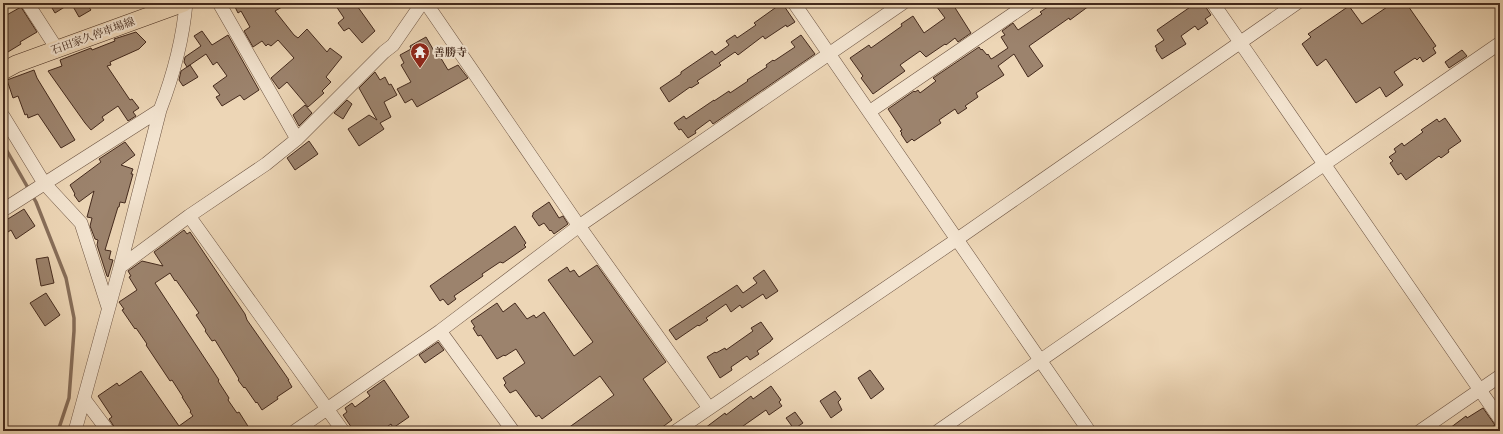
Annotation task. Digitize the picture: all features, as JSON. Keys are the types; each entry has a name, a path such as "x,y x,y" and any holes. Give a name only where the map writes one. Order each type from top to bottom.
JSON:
{"main road":[{"name":"石田家久停車場線","path":"3,71 16,64 185,3"}],"street":[{"path":"29,3 28,4 58,49"},
{"path":"75,431 120,267 160,110 169,87 184,30 185,3"},
{"path":"219,3 297,139"},
{"path":"120,267 189,216 266,164 297,139 384,52 393,45 422,3"},
{"path":"426,3 579,226 709,408"},
{"path":"794,3 1089,431"},
{"path":"295,431 440,331 579,226 903,3"},
{"path":"869,112 1029,3"},
{"path":"1213,3 1500,419"},
{"path":"676,431 956,240 1297,3"},
{"path":"938,431 1500,43"},
{"path":"3,210 160,110"},
{"path":"3,116 41,185 81,223 108,307"},
{"path":"189,216 343,431"},
{"path":"440,331 513,431"},
{"path":"1420,431 1500,376"},
{"path":"84,399 108,431"}],"building":[{"path":"49,3 71,3 55,13"},
{"path":"71,3 86,3 91,10 79,17"},
{"path":"233,3 289,3 275,11 294,35 298,38 307,29 327,52 330,48 342,57 326,77 331,82 322,91 324,93 308,107 287,82 279,89 271,78 294,58 278,40 271,46 268,44 266,46 262,41 253,47 244,31 250,27 241,11 238,13"},
{"path":"334,3 355,3 375,31 362,43 349,28 344,31 338,23 344,18"},
{"path":"782,3 795,22 787,27 786,25 765,39 763,36 738,55 735,52 719,63 721,65 697,81 699,83 691,88 690,87 669,102 660,88 712,51 715,55 729,45 726,41 735,35 737,38 756,25 754,23"},
{"path":"934,3 952,3 971,33 958,42 955,38 926,57 920,51 900,65 905,71 873,94 861,78 863,76 850,58 869,45 871,48 902,26 901,24 913,16 924,33 945,18"},
{"path":"1054,3 1093,3 1070,20 1069,18 1029,46 1043,66 1028,77 1014,54 998,66 1004,75 976,93 978,97 965,106 967,108 958,114 955,109 939,120 941,123 914,141 912,139 907,143 901,134 902,133 900,131 902,130 888,109 914,91 915,92 918,90 920,93 936,81 933,78 979,47 987,55 988,54 991,59 993,58 1008,48 1001,37 1005,35 1002,31 1013,23 1018,30 1042,14 1040,12"},
{"path":"1196,3 1203,3 1211,15 1205,19 1208,23 1198,30 1195,26 1181,36 1186,44 1162,59 1155,46 1164,40 1157,30"},
{"path":"1393,3 1406,3 1436,46 1433,48 1436,53 1423,62 1420,57 1417,60 1415,58 1394,72 1403,85 1386,97 1380,87 1356,103 1326,59 1317,66 1302,44 1311,37 1308,34 1349,6 1362,24"},
{"path":"21,7 37,32 20,42 21,44 3,55 3,17"},
{"path":"202,31 212,45 228,35 259,90 244,100 240,95 222,106 216,97 220,95 213,86 227,76 217,62 213,65 206,54 187,67 184,62 185,57 201,46 194,36"},
{"path":"136,32 146,42 139,49 110,62 111,65 107,66 130,100 132,99 139,108 133,112 136,116 128,121 118,106 102,117 104,120 91,130 48,71 62,66 60,60 91,48 92,50 115,41 114,39"},
{"path":"801,35 815,54 713,124 710,120 688,138 681,129 679,130 674,123 684,116 686,119 714,100 729,91 730,93 748,81 747,80 767,67 766,65 795,47 791,42"},
{"path":"426,37 437,56 439,55 448,70 458,65 468,78 417,107 412,99 405,103 397,89 411,82 401,65 404,63 400,55 411,49 410,46"},
{"path":"1462,50 1467,56 1449,68 1445,62"},
{"path":"190,65 198,77 183,86 179,80 181,71"},
{"path":"34,70 37,78 75,140 61,148 38,114 28,118 27,114 25,115 18,96 13,98 7,80"},
{"path":"375,72 380,80 385,77 397,95 384,102 391,117 380,123 384,129 359,146 348,129 369,115 377,120 359,88"},
{"path":"347,100 352,104 343,119 334,113"},
{"path":"305,105 312,113 299,126 293,115"},
{"path":"1445,118 1461,141 1448,150 1449,152 1441,158 1439,156 1406,180 1401,173 1398,175 1390,163 1393,161 1389,157 1396,152 1394,149 1402,143 1404,146 1423,132 1421,130 1437,119 1439,122"},
{"path":"309,141 318,154 295,170 287,158"},
{"path":"125,142 135,155 121,165 133,169 131,174 133,174 125,203 120,202 118,207 105,250 111,251 109,259 113,260 108,277 97,245 98,240 95,239 90,226 92,218 87,217 94,191 79,202 70,185 101,162 99,159"},
{"path":"549,202 559,218 563,216 568,224 554,234 544,223 539,226 532,216 533,213"},
{"path":"24,209 35,226 16,239 11,230 8,232 3,222"},
{"path":"515,226 526,243 524,245 526,247 503,263 500,262 482,274 483,276 454,296 456,299 448,305 443,299 440,301 430,286"},
{"path":"184,230 187,234 190,232 245,314 247,320 289,380 292,387 262,410 238,380 239,379 215,340 212,341 205,331 206,330 196,315 199,313 170,273 155,283 219,380 218,381 229,398 228,400 237,413 239,412 251,431 117,431 109,419 112,417 98,396 117,383 119,386 141,371 179,426 193,416 172,380 170,381 146,345 147,344 122,310 124,309 119,302 137,290 129,277 131,276 128,271 142,261 163,266 154,252"},
{"path":"48,257 54,283 41,286 36,259"},
{"path":"597,265 666,362 643,379 672,420 657,431 564,431 614,395 600,376 542,419 539,415 536,417 516,390 510,393 504,385 506,383 503,378 525,363 516,349 497,359 481,335 478,336 473,328 475,327 471,321 497,303 503,312 515,303 527,319 534,315 536,318 544,312 574,356 593,342 548,280 567,267 570,272 574,270 579,277"},
{"path":"764,270 778,291 766,299 763,294 742,308 740,305 731,312 726,304 706,318 708,320 676,340 669,330 737,285 743,293 757,283 753,278"},
{"path":"46,293 60,315 45,326 30,303"},
{"path":"761,322 773,339 757,351 759,354 750,360 747,356 731,367 732,370 720,378 707,357 725,348 726,350 753,331 751,328"},
{"path":"438,342 444,350 425,363 419,355"},
{"path":"870,370 884,389 871,399 858,378"},
{"path":"384,380 409,417 393,428 391,424 381,431 354,431 343,415 347,412 345,408 352,403 355,407 370,396 367,392"},
{"path":"771,386 781,400 779,402 782,406 769,415 766,410 736,431 701,431 725,413 726,415 751,396 753,399"},
{"path":"835,391 841,399 838,402 842,410 831,418 820,401"},
{"path":"1483,408 1495,425 1486,431 1446,431 1466,416 1467,418"},
{"path":"795,412 803,423 794,429 786,418"}],"waterway":[{"path":"3,144 36,202 66,278 74,318 69,398 58,431"}],"place":[{"name":"善勝寺","path":"420,69"}]}
